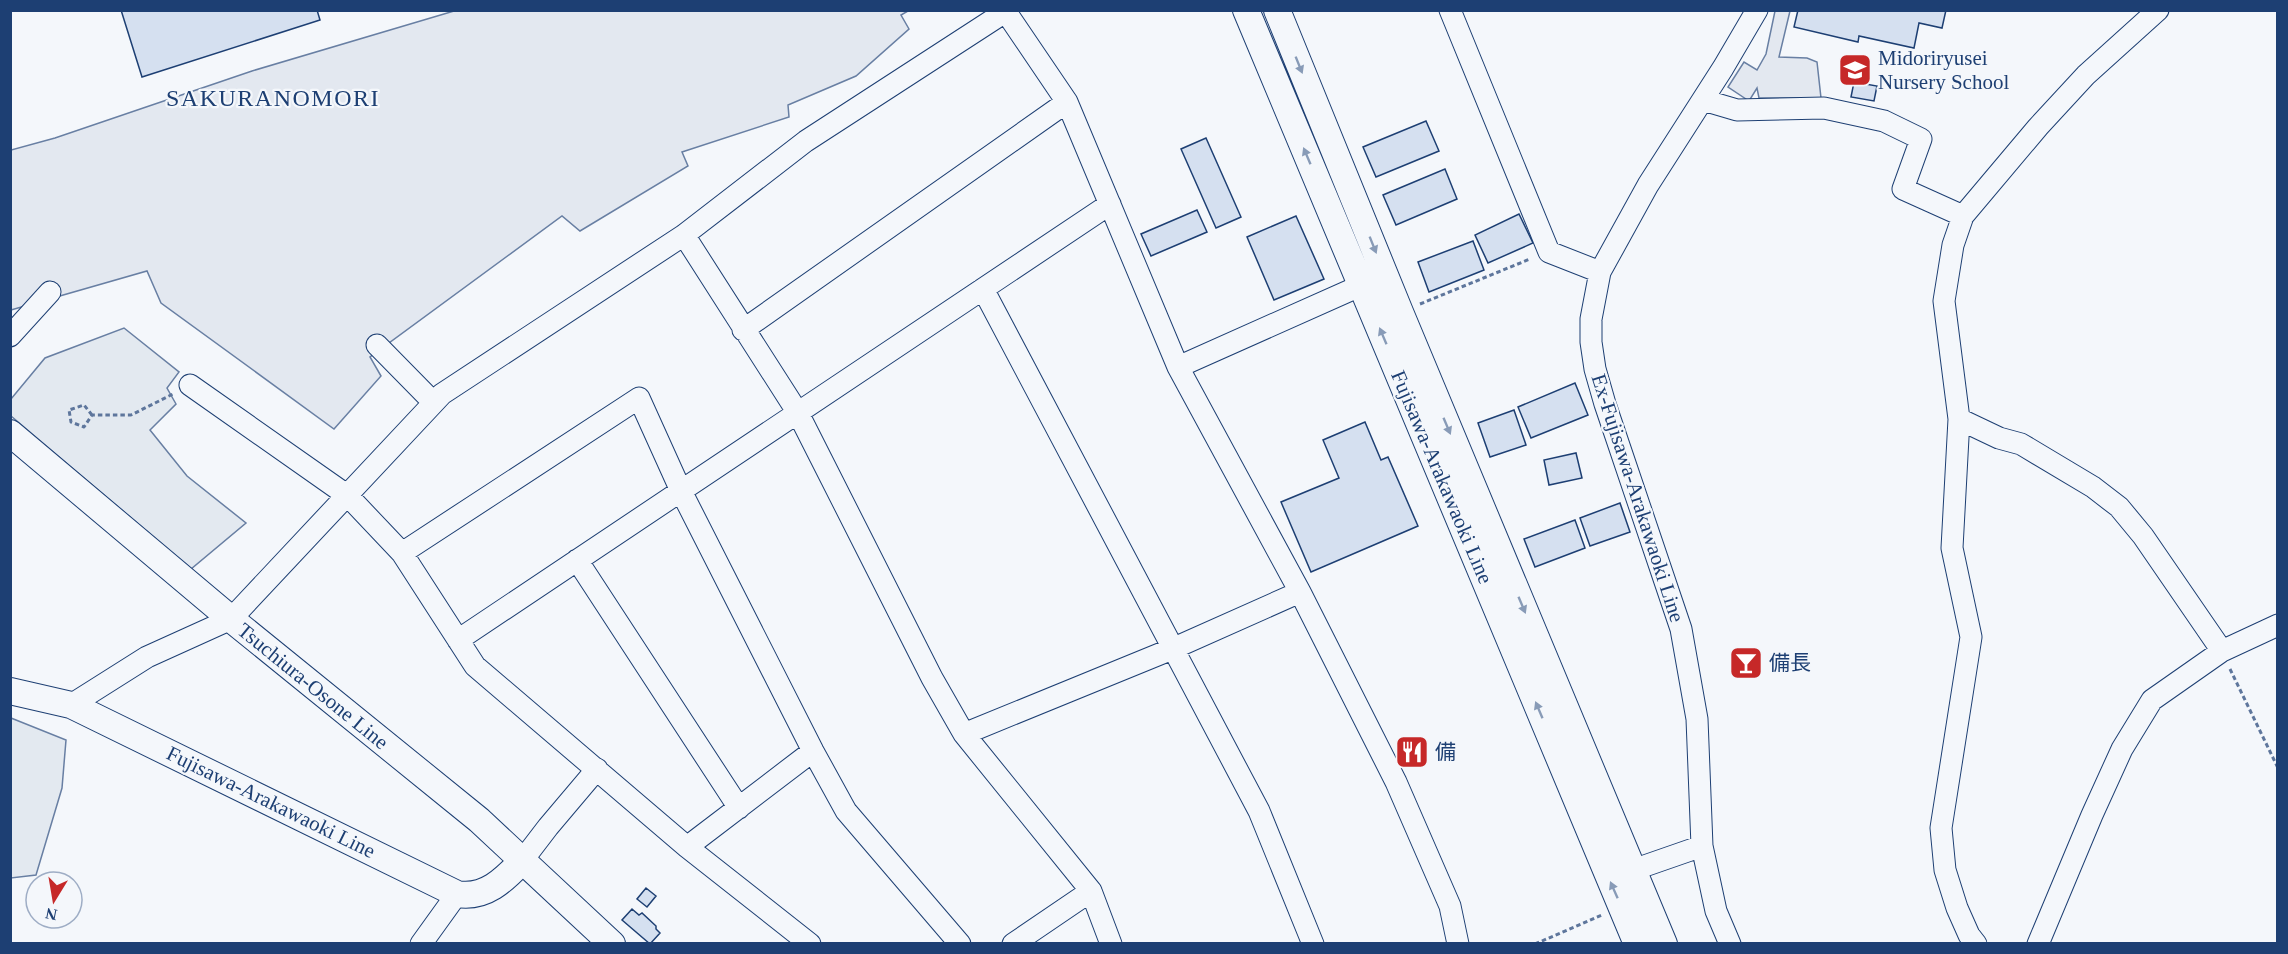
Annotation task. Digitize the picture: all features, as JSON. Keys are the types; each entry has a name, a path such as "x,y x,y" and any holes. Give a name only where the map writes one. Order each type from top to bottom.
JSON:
{"main road":[{"name":"Fujisawa-Arakawaoki Line","path":"1246,10 1637,944"},
{"name":"Fujisawa-Arakawaoki Line","path":"1277,10 1400,312 1664,944"},
{"name":"Tsuchiura-Osone Line","path":"10,433 231,619 479,820 612,944"},
{"name":"Fujisawa-Arakawaoki Line","path":"10,691 71,705 457,894"},
{"path":"457,894 468,896 491,888 506,878 522,861"}],"street":[{"path":"1450,10 1549,252 1600,272"},
{"name":"Ex-Fujisawa-Arakawaoki Line","path":"1730,944 1716,911 1702,846 1697,719 1681,629 1605,404 1595,369 1591,319 1600,272 1648,185 1703,100 1756,10"},
{"path":"1976,944 1969,935 1957,908 1945,870 1941,828 1971,637 1952,548 1959,418 1944,301 1953,245 1963,216 2038,127 2086,75 2158,10"},
{"path":"71,705 147,657 231,619 442,394 684,235 806,141 1007,11 1067,102 1178,367 1300,592 1396,782 1450,906 1458,944"},
{"path":"1703,100 1737,110 1824,108 1884,122 1921,139 1904,189 1963,216"},
{"path":"743,330 1067,102"},
{"path":"458,640 1110,204"},
{"path":"684,235 743,330 798,412 927,667 964,734 1091,891 1112,944"},
{"path":"1178,367 1362,285"},
{"path":"983,289 1259,811 1313,944"},
{"path":"10,336 50,292"},
{"path":"377,345 433,402"},
{"path":"190,386 348,496 402,553 475,666 687,847 810,944"},
{"path":"402,553 639,398 681,491 813,751 846,811 960,944"},
{"path":"1959,418 1999,438 2021,444 2093,487 2119,507 2143,536 2222,651"},
{"path":"577,560 739,808"},
{"path":"964,734 1172,649 1300,592"},
{"path":"2038,944 2122,749 2152,700 2222,651 2277,625"},
{"path":"687,847 813,751"},
{"path":"522,861 548,826 597,769"},
{"path":"1633,870 1702,846"},
{"path":"1013,944 1091,891"},
{"path":"421,944 457,894"}],"path":[{"path":"1400,312 1549,252"},
{"path":"92,415 131,415 190,386"},
{"path":"84,405 92,415 84,427 71,422 69,410 84,405"},
{"path":"2222,651 2277,768"},
{"path":"1535,944 1606,913"}],"shaded area":[{"path":"454,11 908,11 901,15 909,29 856,76 788,105 789,117 682,152 688,166 580,231 562,216 370,357 381,376 334,429 161,303 147,271 11,310 11,150 55,138 252,71"},
{"path":"1775,11 1790,11 1779,57 1807,58 1817,62 1821,98 1759,98 1757,88 1749,101 1728,87 1744,62 1757,70 1766,54"},
{"path":"124,328 179,372 167,388 176,404 150,430 187,476 246,523 191,569 11,416 11,399 45,358"},
{"path":"11,718 66,740 62,788 37,870 24,870 24,876 11,878"}],"building":[{"path":"121,10 317,10 320,20 142,77"},
{"path":"1798,10 1946,10 1942,28 1919,23 1914,48 1859,36 1858,42 1794,27"},
{"path":"1854,82 1877,86 1874,101 1851,97"},
{"path":"1426,121 1439,151 1376,177 1363,147"},
{"path":"1206,138 1241,217 1216,228 1181,149"},
{"path":"1445,169 1457,199 1396,225 1383,195"},
{"path":"1197,210 1207,232 1151,256 1141,234"},
{"path":"1519,214 1533,243 1488,263 1475,235"},
{"path":"1296,216 1324,279 1274,300 1247,237"},
{"path":"1473,241 1484,270 1429,292 1418,262"},
{"path":"1575,383 1588,415 1531,438 1518,407"},
{"path":"1514,410 1526,445 1490,457 1478,423"},
{"path":"1365,422 1381,460 1388,457 1418,526 1311,572 1281,502 1339,478 1323,440"},
{"path":"1576,453 1582,478 1549,485 1544,460"},
{"path":"1620,503 1630,532 1590,546 1580,518"},
{"path":"1575,520 1585,548 1535,567 1524,539"},
{"path":"646,888 656,896 647,907 637,899"},
{"path":"632,909 639,915 642,913 660,933 650,944 622,920"}],"place":[{"name":"Midoriryusei Nursery School","path":"1855,70"},
{"name":"備長","path":"1746,663"},
{"name":"備","path":"1412,752"}],"district":[{"name":"SAKURANOMORI","path":"273,98"}]}
